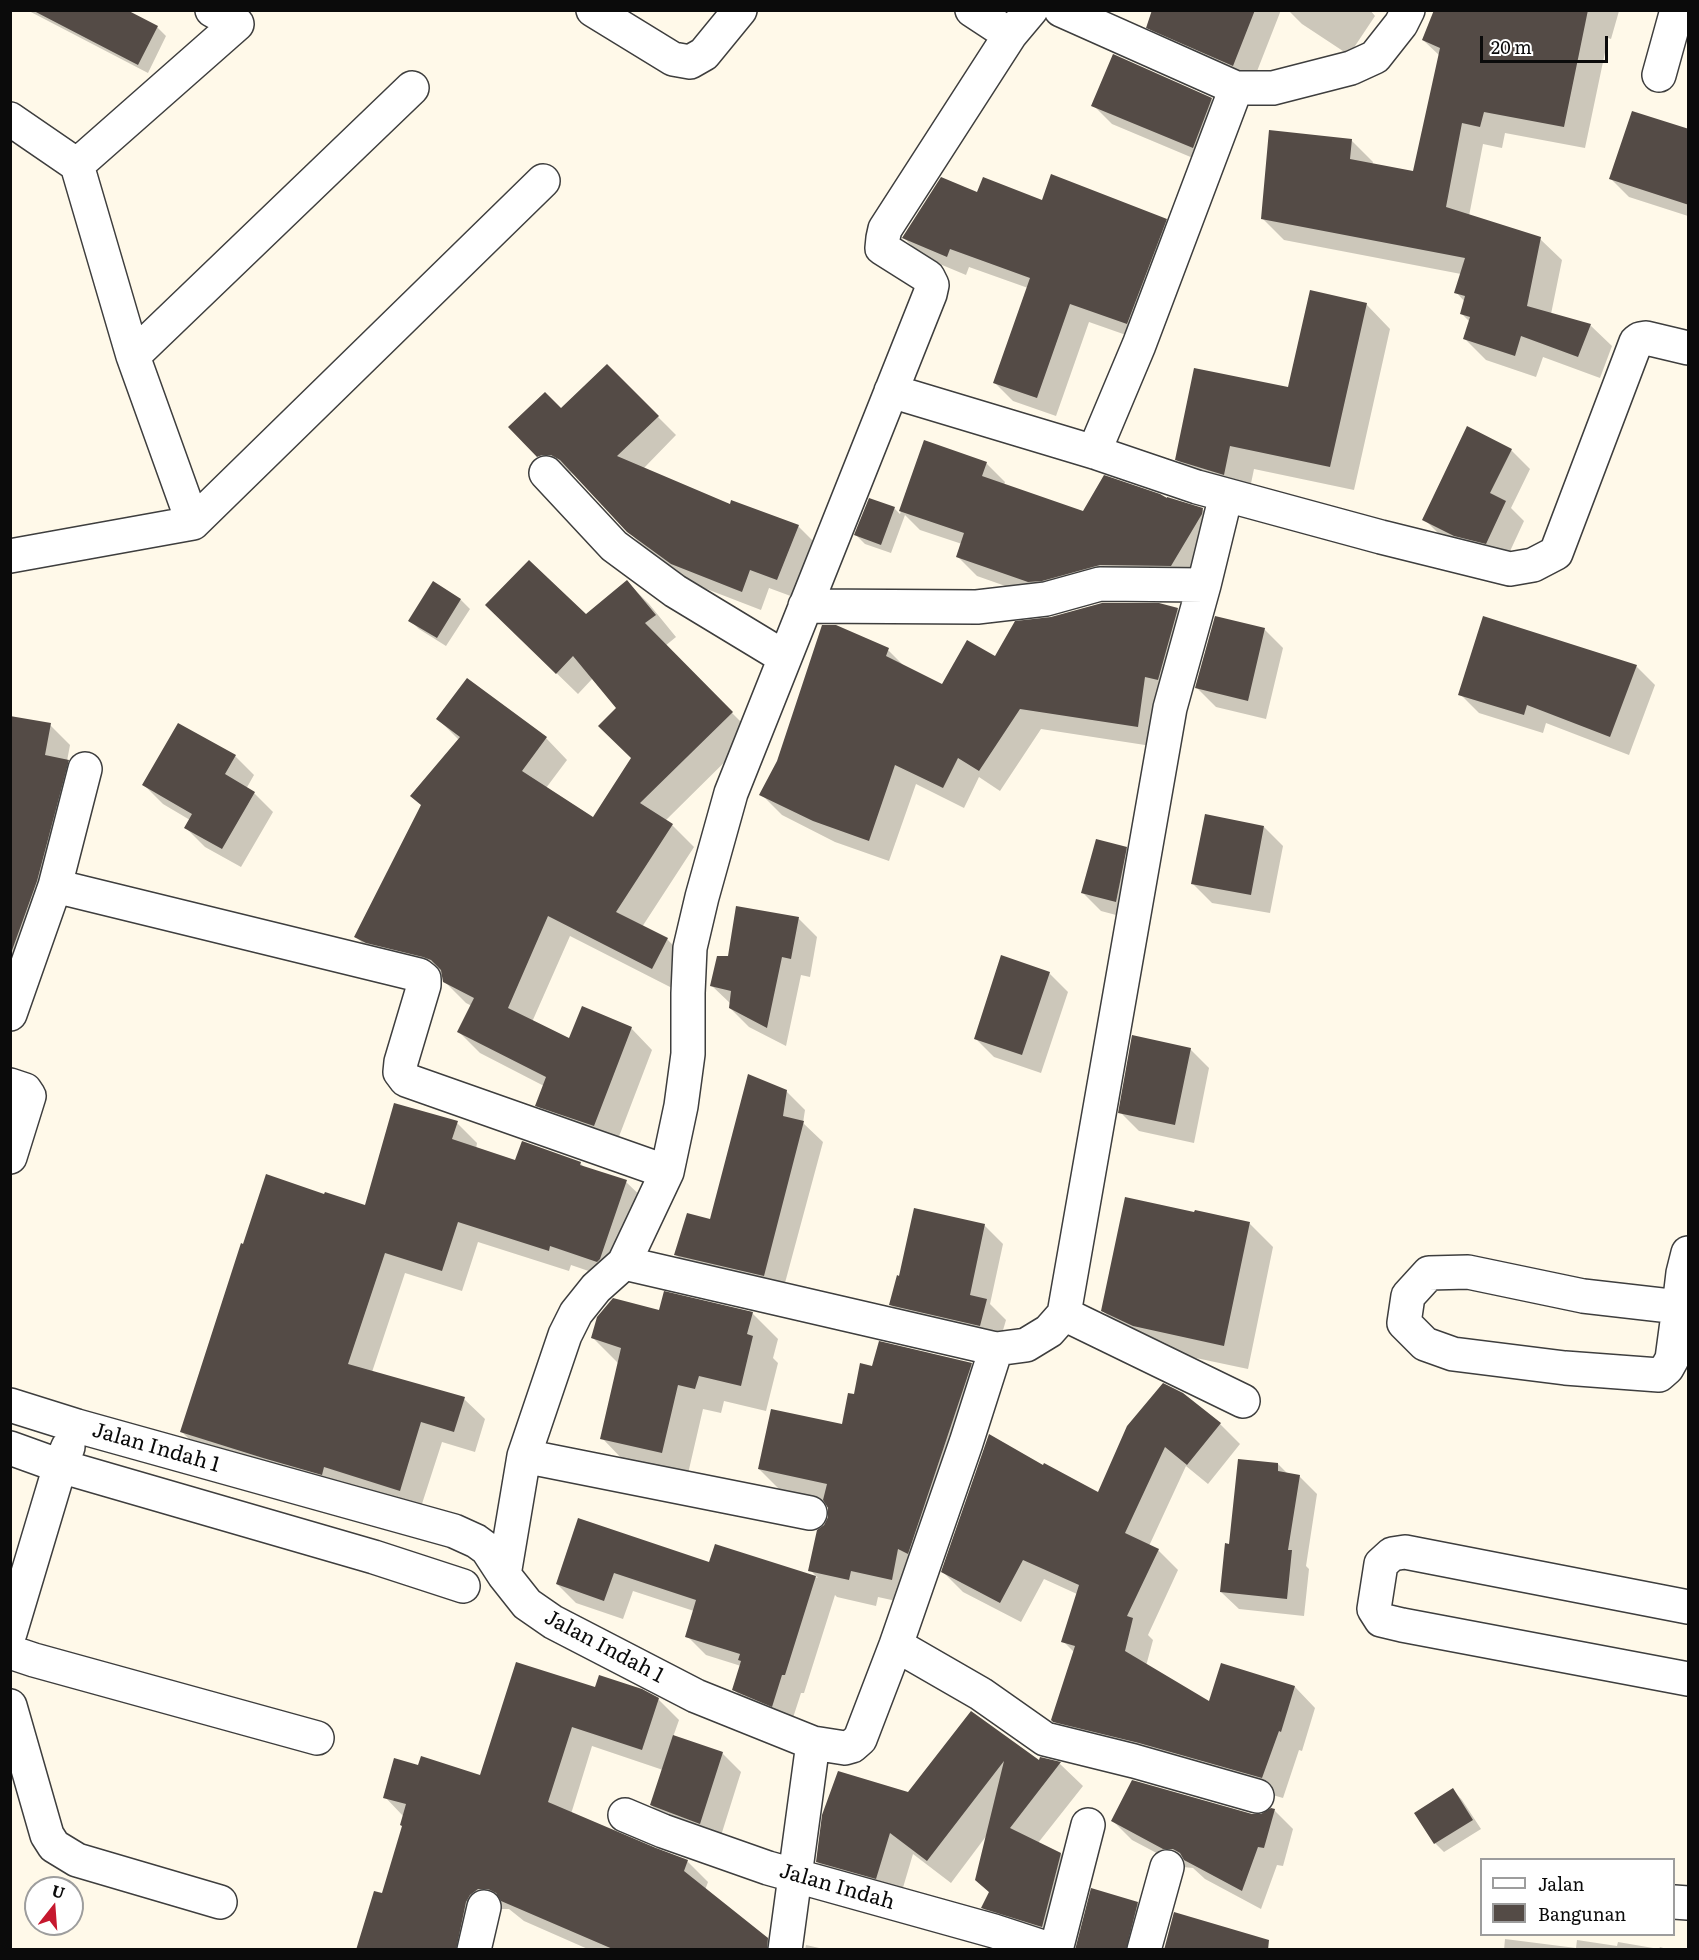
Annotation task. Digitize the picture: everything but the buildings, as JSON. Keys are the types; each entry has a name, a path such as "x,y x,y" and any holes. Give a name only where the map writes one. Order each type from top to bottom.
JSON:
{"street":[{"path":"77,165 237,24 212,10"},
{"path":"593,10 673,59 690,62 704,54 740,10"},
{"path":"504,1575 524,1456 565,1335 572,1320 596,1288 624,1263 667,1172 681,1106 688,1054 690,948 730,793 930,294 932,285 928,277 882,248 885,229 1021,22 972,10"},
{"path":"1061,10 1236,88 1273,88 1351,68 1375,57 1401,24 1408,10"},
{"path":"1659,75 1677,10"},
{"path":"134,356 412,88"},
{"path":"1094,452 1139,345 1236,88"},
{"path":"10,119 77,165 134,356 193,523"},
{"path":"13,548 193,523 543,181"},
{"path":"891,391 1094,452 1226,495 1510,569 1533,565 1556,554 1636,342 1646,338 1689,348"},
{"path":"546,473 614,546 675,591 784,657"},
{"path":"624,1263 996,1349 1026,1345 1049,1331 1064,1314 1170,708 1226,495"},
{"path":"805,606 977,607 1046,599 1100,584 1204,585"},
{"path":"10,1014 54,886 85,769"},
{"path":"54,886 419,975 424,979 424,985 401,1062 400,1072 406,1080 667,1172"},
{"path":"10,1085 25,1089 29,1096 10,1157"},
{"path":"1679,1306 1583,1296 1468,1272 1429,1274 1408,1296 1404,1323 1425,1344 1453,1353 1565,1368 1659,1375 1672,1359 1679,1306 1683,1273 1689,1253"},
{"path":"1064,1314 1243,1401"},
{"name":"Jalan Indah 1","path":"10,1405 77,1426 454,1531 476,1540 487,1549 527,1604 553,1622 696,1696 813,1743 845,1748 852,1746 860,1739 896,1645 996,1349"},
{"path":"10,1634 60,1466 77,1426"},
{"path":"10,1448 60,1466 374,1557 463,1586"},
{"path":"524,1456 810,1513"},
{"path":"1689,1607 1405,1552 1392,1554 1381,1564 1374,1609 1381,1620 1402,1625 1689,1679"},
{"path":"896,1645 981,1694 1045,1739 1134,1761 1257,1796"},
{"path":"10,1652 317,1738"},
{"path":"10,1706 47,1835 54,1846 77,1860 220,1902"},
{"path":"785,1950 813,1743"},
{"name":"Jalan Indah","path":"626,1815 768,1868 1054,1950"},
{"path":"1054,1950 1088,1825"},
{"path":"1144,1950 1167,1867"},
{"path":"474,1950 484,1907"}]}
